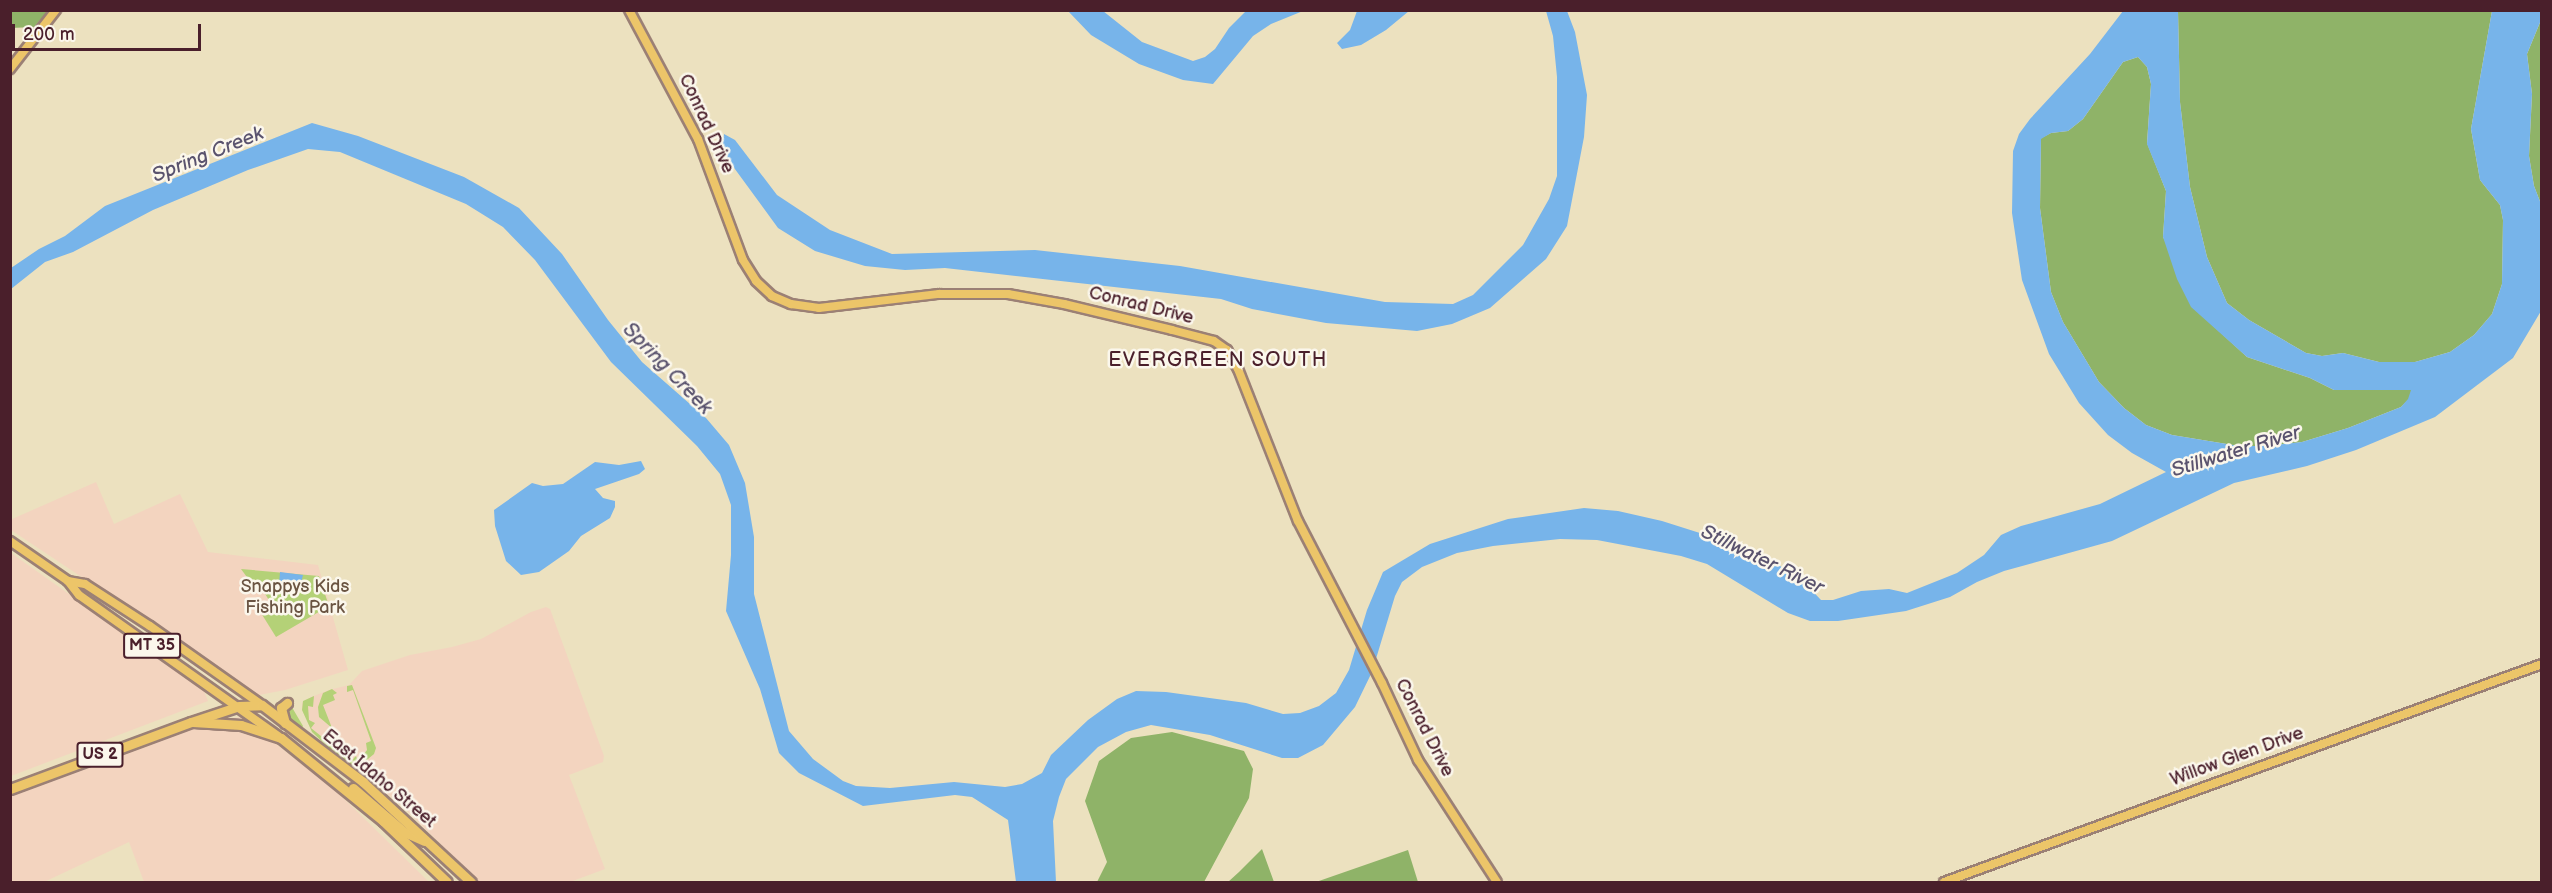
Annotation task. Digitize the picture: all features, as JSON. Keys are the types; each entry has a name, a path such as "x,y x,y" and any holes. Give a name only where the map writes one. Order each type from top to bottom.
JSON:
{"highway":[{"path":"285,723 282,708 287,703"},
{"name":"US 2","path":"10,789 190,722 239,706 262,705"},
{"name":"East Idaho Street","path":"262,705 363,782 471,882"},
{"name":"US 2","path":"190,722 241,725 270,733 284,740"},
{"name":"East Idaho Street","path":"284,740 383,822 447,882"},
{"path":"353,788 404,831 434,846"}],"main road":[{"path":"10,69 56,10"},
{"name":"Conrad Drive","path":"628,10 698,139 748,270 764,290 781,301 819,308 939,294 1008,294 1064,304 1172,330 1214,341 1223,346 1239,369 1298,521 1427,775 1497,882"},
{"name":"MT 35","path":"10,541 68,581 79,595 239,706"},
{"name":"MT 35","path":"68,581 85,585 150,626 262,705"},
{"name":"Willow Glen Drive","path":"1944,882 2541,664"},
{"name":"East Idaho Street","path":"239,706 284,740"}],"shaded area":[{"path":"96,482 114,524 180,494 208,552 318,565 348,670 285,690 259,695 11,530 10,520"},
{"path":"11,553 203,689 208,701 11,776"},
{"path":"546,607 550,609 604,756 603,762 569,775 605,869 570,882 479,882 400,804 312,732 302,710 302,703 329,690 349,685 362,671 410,655 481,639 531,612"},
{"path":"241,717 333,788 429,882 144,882 129,842 44,882 11,882 11,796 213,720"}],"green space":[{"path":"10,11 48,11 34,27 11,28"},
{"path":"2178,11 2492,11 2471,129 2480,180 2500,205 2503,220 2502,284 2492,314 2474,335 2450,352 2415,362 2379,362 2343,353 2322,356 2306,353 2249,320 2227,303 2207,257 2190,187 2180,102"},
{"path":"2541,20 2541,204 2534,186 2529,156 2532,94 2527,54"},
{"path":"2138,57 2147,67 2151,84 2147,143 2166,191 2163,237 2210,323 2247,357 2310,378 2334,390 2412,390 2409,399 2401,407 2348,428 2302,442 2239,446 2172,435 2146,425 2124,408 2099,382 2063,322 2051,292 2040,208 2041,138 2051,133 2068,131 2083,119 2123,62"},
{"name":"Snappys Kids Fishing Park","path":"241,569 319,576 329,606 276,637 261,613 272,605 262,589 252,584"},
{"path":"352,685 376,748 374,754 357,768 334,753 312,732 302,710 303,701 314,696 313,707 308,706 309,720 315,723 311,728 337,749 341,744 343,746 340,751 352,760 356,756 358,761 367,750 366,743 371,741 353,690 347,692 347,686"},
{"path":"332,689 337,693 333,695 335,700 323,705 332,728 319,717 318,707 323,693"},
{"path":"290,704 302,728 287,718 285,710"},
{"path":"1172,732 1244,751 1253,769 1249,798 1204,882 1097,882 1107,862 1085,801 1099,761 1131,738"},
{"path":"1262,849 1274,882 1228,882 1239,872"},
{"path":"1408,850 1418,882 1316,882"}],"water":[{"path":"1357,10 1409,11 1386,30 1361,45 1342,49 1337,43 1350,30"},
{"path":"1068,11 1103,11 1142,42 1193,61 1205,57 1215,49 1229,28 1246,11 1303,11 1271,24 1253,36 1213,84 1183,80 1139,64 1091,35"},
{"path":"1546,11 1567,11 1575,32 1587,95 1584,137 1567,226 1546,259 1490,308 1452,324 1417,331 1326,323 1252,309 1221,299 945,268 905,270 865,266 815,251 778,228 721,150 724,134 735,140 777,195 830,230 892,254 1035,250 1180,266 1385,302 1453,304 1473,295 1523,245 1549,199 1557,176 1557,77 1553,36"},
{"name":"Stillwater River","path":"2123,11 2178,11 2180,102 2190,187 2207,257 2227,303 2249,320 2306,353 2322,356 2343,353 2379,362 2415,362 2450,352 2474,335 2492,314 2502,284 2503,220 2500,205 2480,180 2471,129 2492,11 2541,11 2541,20 2527,54 2532,94 2529,156 2534,186 2541,204 2541,311 2513,358 2435,417 2356,450 2307,466 2234,483 2112,541 2004,571 1977,582 1950,597 1906,611 1838,621 1810,621 1788,613 1707,564 1681,556 1597,540 1560,539 1493,546 1457,553 1422,567 1402,582 1395,596 1372,672 1355,707 1323,745 1298,758 1282,758 1210,735 1151,725 1126,732 1098,747 1066,779 1059,797 1053,821 1056,882 1016,882 1008,820 972,797 955,795 863,806 799,773 779,753 760,689 726,611 731,555 731,505 720,474 697,446 611,362 535,260 503,227 466,204 340,152 308,149 248,170 153,210 73,252 45,262 11,289 11,268 39,249 65,236 105,206 312,123 358,136 464,177 519,208 562,254 608,320 642,362 706,418 729,445 745,483 754,537 754,594 789,731 813,759 843,781 856,786 890,788 954,782 1005,787 1022,784 1042,773 1051,755 1088,720 1117,699 1136,691 1166,692 1246,703 1283,714 1300,713 1319,706 1336,693 1349,670 1367,610 1383,572 1430,544 1508,519 1584,508 1618,511 1662,521 1703,534 1738,551 1780,566 1800,578 1821,600 1833,600 1861,591 1889,589 1907,593 1957,573 1984,555 2001,535 2021,526 2100,504 2166,472 2132,453 2108,435 2079,403 2049,354 2022,280 2012,213 2013,151 2019,134 2030,119 2090,54","holes":["2138,57 2147,67 2151,84 2147,144 2166,191 2163,237 2177,279 2191,307 2247,357 2310,378 2334,390 2411,390 2408,399 2401,407 2348,428 2302,442 2239,446 2172,435 2146,425 2124,408 2099,382 2063,322 2051,292 2040,208 2041,139 2051,133 2068,131 2083,119 2123,62"]},
{"path":"641,461 645,469 639,474 595,489 603,498 615,501 615,507 610,518 581,536 569,551 539,572 521,575 506,561 495,526 494,510 532,483 543,486 563,484 595,462 619,465"},
{"path":"280,572 303,575 298,595 284,592 279,585"}],"district":[{"name":"EVERGREEN SOUTH","path":"1218,360"}],"water label":[{"name":"Spring Creek","path":"208,155"},
{"name":"Spring Creek","path":"667,369"}]}
